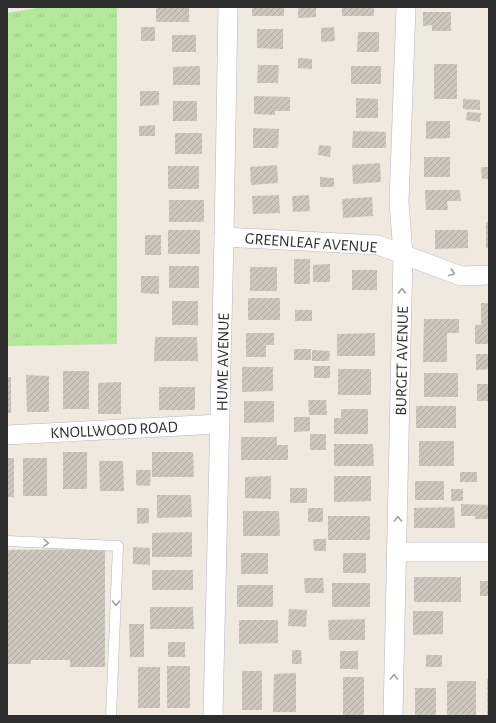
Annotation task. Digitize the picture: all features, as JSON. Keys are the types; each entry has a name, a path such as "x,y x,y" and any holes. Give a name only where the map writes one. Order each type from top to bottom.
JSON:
{"street":[{"name":"HUME AVENUE","path":"213,716 228,7"},
{"name":"BURGET AVENUE","path":"393,716 403,254 399,202 406,7"},
{"name":"GREENLEAF AVENUE","path":"224,237 378,244 461,276 489,275"},
{"name":"KNOLLWOOD ROAD","path":"7,435 220,424"},
{"path":"397,552 489,552"}],"lane":[{"path":"7,541 118,546 112,716"}],"green space":[{"path":"44,7 117,7 117,344 7,346 7,13"}],"building":[{"path":"156,7 189,7 189,22 156,22"},
{"path":"252,7 284,7 284,16 252,16"},
{"path":"298,7 316,7 316,17 298,18"},
{"path":"342,7 374,7 374,16 342,16"},
{"path":"423,12 451,12 451,31 432,31 432,25 423,26"},
{"path":"141,27 155,27 155,41 141,41"},
{"path":"334,27 335,41 321,42 321,28"},
{"path":"257,29 283,29 283,49 257,48"},
{"path":"358,32 379,32 379,52 357,52"},
{"path":"172,35 196,35 196,52 172,52"},
{"path":"298,58 312,59 312,69 298,68"},
{"path":"434,64 457,64 457,99 434,99"},
{"path":"258,65 279,65 278,83 257,83"},
{"path":"200,66 200,85 173,85 173,67"},
{"path":"351,66 381,66 381,84 351,84"},
{"path":"140,91 159,91 159,105 140,106"},
{"path":"254,96 290,97 290,111 275,111 275,115 254,114"},
{"path":"356,98 378,99 378,118 356,118"},
{"path":"463,99 480,100 480,110 463,109"},
{"path":"173,101 197,101 197,121 173,121"},
{"path":"467,112 481,113 480,122 466,120"},
{"path":"426,121 450,121 450,138 426,139"},
{"path":"155,125 155,136 139,136 139,126"},
{"path":"253,128 279,129 278,148 253,148"},
{"path":"353,131 386,132 386,148 352,148"},
{"path":"175,133 202,133 202,154 175,154"},
{"path":"319,145 331,146 330,157 318,155"},
{"path":"424,157 450,157 450,177 424,177"},
{"path":"380,163 381,182 353,184 352,165"},
{"path":"277,165 278,183 251,185 250,167"},
{"path":"168,166 199,166 199,189 168,189"},
{"path":"481,167 489,167 489,179 482,179"},
{"path":"320,177 334,178 334,187 320,187"},
{"path":"425,190 460,190 461,201 447,201 448,210 426,210"},
{"path":"279,195 280,213 253,214 252,196"},
{"path":"309,195 310,211 293,212 292,196"},
{"path":"372,197 373,216 343,218 342,199"},
{"path":"169,200 204,200 204,222 169,222"},
{"path":"486,222 489,222 489,248 486,248"},
{"path":"168,230 200,230 200,254 168,254"},
{"path":"435,230 468,230 468,248 435,249"},
{"path":"145,235 161,235 161,255 145,255"},
{"path":"294,259 310,259 310,284 294,284"},
{"path":"330,264 330,282 313,282 313,265"},
{"path":"169,266 199,266 199,288 169,288"},
{"path":"250,267 277,267 277,291 250,291"},
{"path":"352,270 377,270 377,290 352,290"},
{"path":"141,276 159,276 159,294 141,293"},
{"path":"248,298 280,298 280,320 248,320"},
{"path":"172,301 198,301 198,325 172,325"},
{"path":"481,303 489,303 489,344 475,344 475,325 481,325"},
{"path":"295,310 312,310 312,321 295,321"},
{"path":"424,319 459,319 459,333 447,333 447,362 423,362"},
{"path":"246,333 274,333 274,345 266,345 266,357 246,357"},
{"path":"375,333 375,356 337,356 337,334"},
{"path":"155,337 197,337 198,361 154,361"},
{"path":"294,349 311,349 311,360 294,360"},
{"path":"312,350 330,351 329,361 312,361"},
{"path":"476,354 489,354 489,369 476,370"},
{"path":"314,366 330,366 330,378 314,378"},
{"path":"242,367 273,367 273,391 242,392"},
{"path":"338,369 371,369 371,395 338,395"},
{"path":"63,371 89,371 89,409 63,409"},
{"path":"424,373 458,373 458,397 424,397"},
{"path":"26,375 49,376 49,412 27,412"},
{"path":"7,377 11,377 11,413 7,413"},
{"path":"121,382 121,414 98,414 98,383"},
{"path":"477,384 489,384 489,401 477,401"},
{"path":"159,387 195,387 195,410 159,410"},
{"path":"308,400 326,400 327,415 309,415"},
{"path":"244,401 274,401 274,422 244,423"},
{"path":"416,406 456,406 456,428 416,428"},
{"path":"341,409 368,409 368,434 334,434 334,418 341,418"},
{"path":"294,417 310,417 310,431 294,432"},
{"path":"310,434 326,434 326,450 310,450"},
{"path":"241,437 277,437 277,445 288,445 288,460 241,460"},
{"path":"419,441 454,441 454,466 419,466"},
{"path":"334,444 373,444 374,466 334,466"},
{"path":"63,452 87,452 87,489 63,489"},
{"path":"152,452 193,452 194,477 152,477"},
{"path":"7,458 14,458 14,497 7,497"},
{"path":"23,458 47,458 47,496 23,496"},
{"path":"99,461 123,461 124,491 100,491"},
{"path":"136,470 151,470 150,486 136,485"},
{"path":"460,472 477,472 477,482 460,482"},
{"path":"271,476 271,499 245,498 245,477"},
{"path":"334,476 371,476 371,501 334,502"},
{"path":"415,481 444,481 444,500 415,500"},
{"path":"290,488 307,488 307,503 290,503"},
{"path":"451,489 463,489 463,501 451,501"},
{"path":"157,495 191,495 192,517 157,518"},
{"path":"461,504 489,505 489,519 475,519 475,516 461,516"},
{"path":"454,507 455,528 414,528 414,508"},
{"path":"137,508 149,508 149,523 137,524"},
{"path":"308,508 323,508 323,522 308,522"},
{"path":"243,511 279,511 280,536 243,536"},
{"path":"328,516 370,516 370,540 328,540"},
{"path":"192,532 192,557 152,557 152,533"},
{"path":"313,539 326,539 326,551 314,551"},
{"path":"133,547 150,548 150,565 133,564"},
{"path":"105,549 105,667 70,667 70,660 31,660 31,664 7,664 7,550"},
{"path":"241,553 268,553 268,574 241,574"},
{"path":"343,553 366,553 366,573 343,573"},
{"path":"152,570 193,570 193,590 152,590"},
{"path":"414,577 461,577 461,602 414,602"},
{"path":"304,578 323,578 324,593 305,593"},
{"path":"480,581 489,581 489,596 480,596"},
{"path":"332,583 370,583 370,607 332,607"},
{"path":"237,585 273,585 273,607 237,607"},
{"path":"150,607 193,607 194,629 150,629"},
{"path":"289,609 307,610 306,627 288,626"},
{"path":"413,611 443,611 443,634 413,635"},
{"path":"365,619 365,640 329,640 328,620"},
{"path":"239,620 278,620 278,643 239,644"},
{"path":"129,624 144,624 144,657 130,657"},
{"path":"168,642 185,642 185,657 168,657"},
{"path":"292,650 301,650 302,664 292,664"},
{"path":"340,651 358,651 358,669 340,669"},
{"path":"426,655 442,655 442,667 426,667"},
{"path":"167,666 190,666 190,708 167,708"},
{"path":"138,667 160,667 160,708 138,708"},
{"path":"242,671 262,671 262,710 242,710"},
{"path":"296,673 296,712 273,712 274,674"},
{"path":"343,677 364,677 364,716 343,716"},
{"path":"487,679 489,679 489,716 487,716"},
{"path":"447,681 476,681 476,716 447,716"},
{"path":"415,688 436,688 436,716 415,716"}]}
